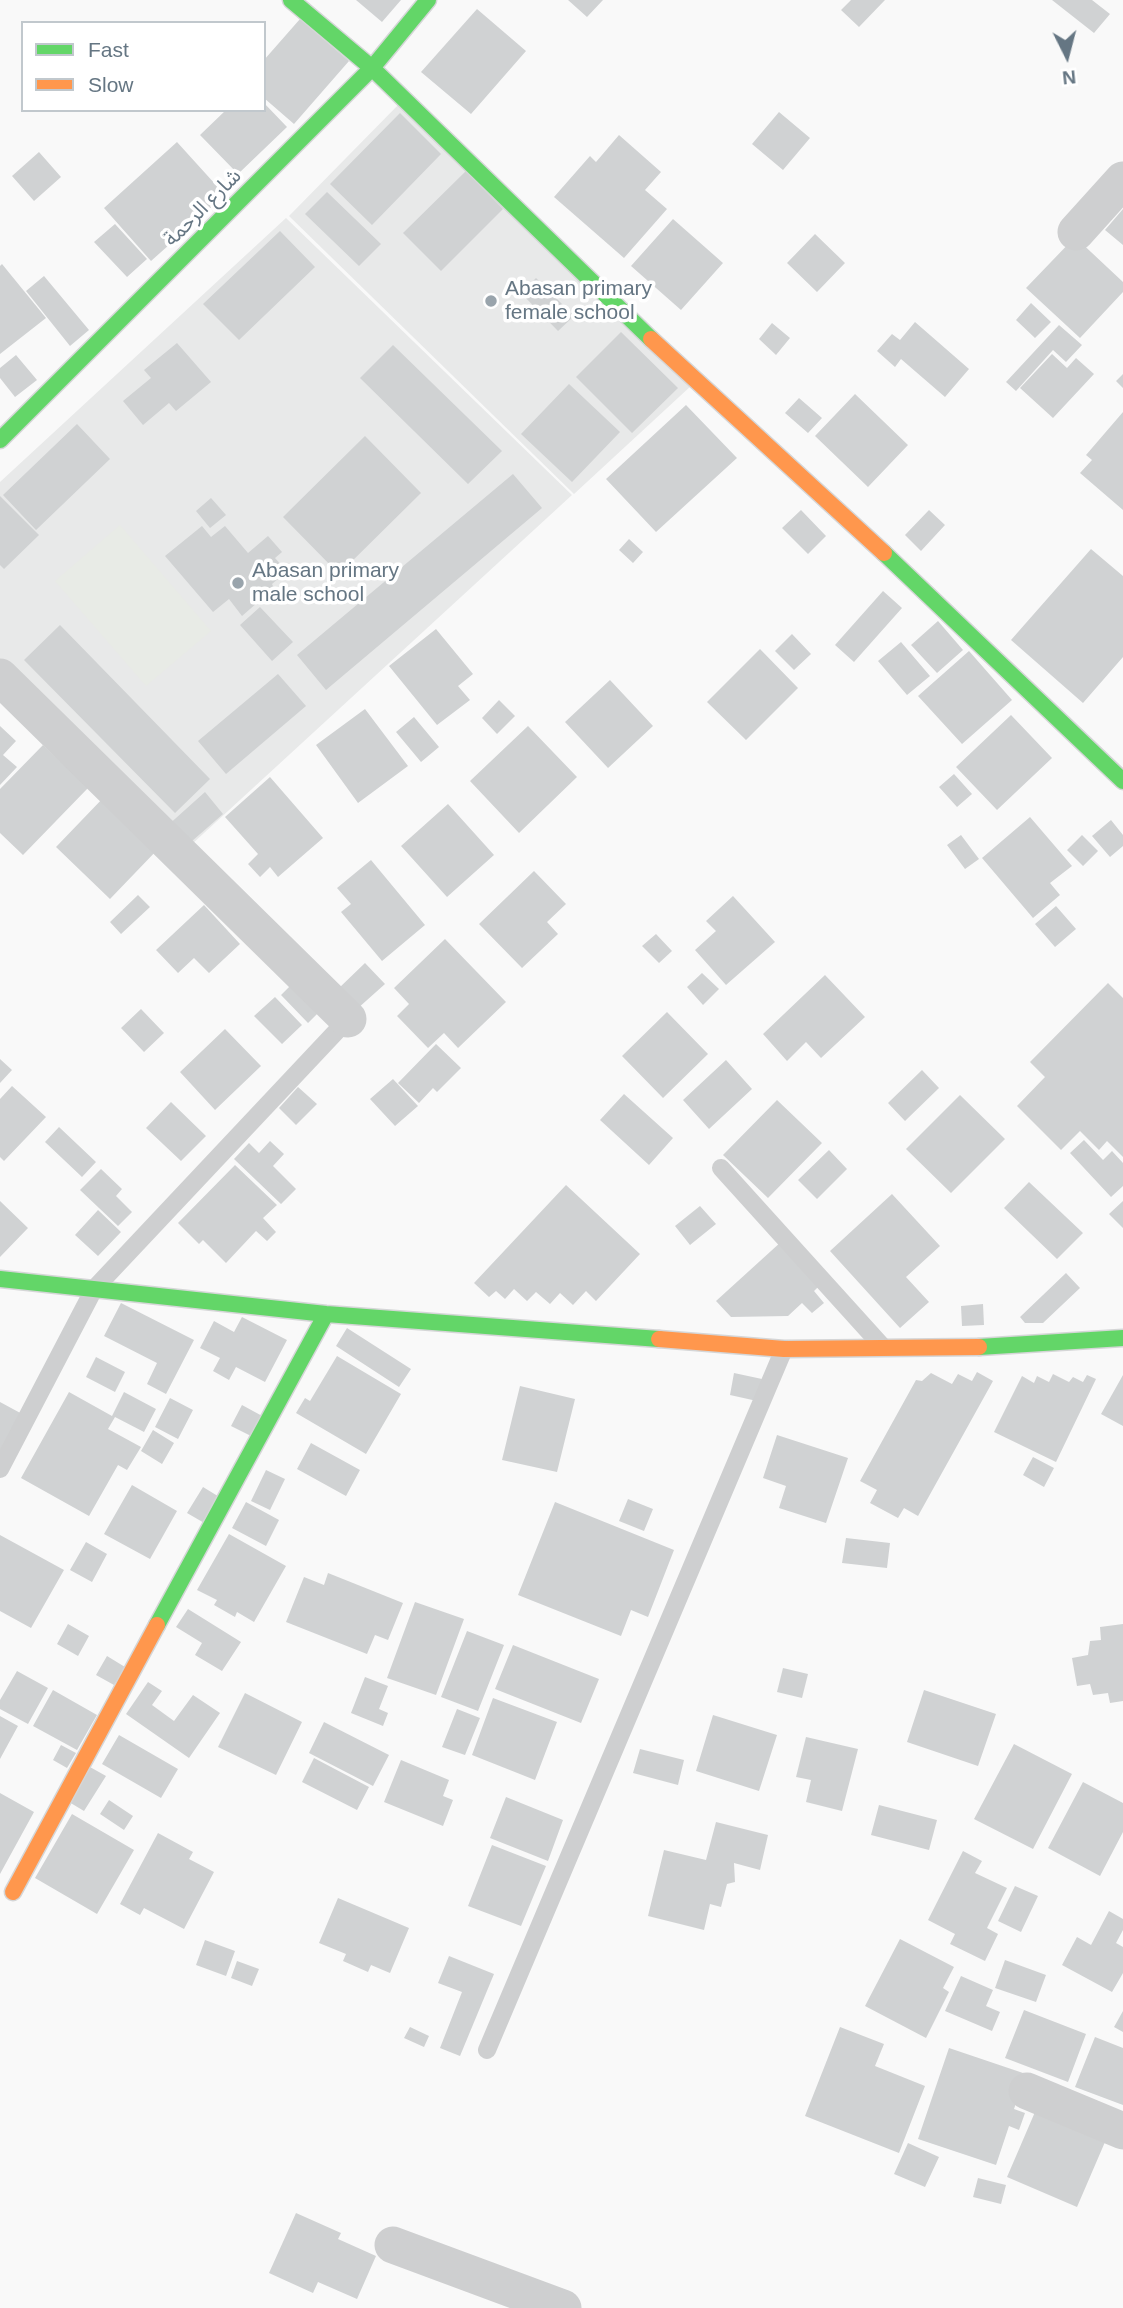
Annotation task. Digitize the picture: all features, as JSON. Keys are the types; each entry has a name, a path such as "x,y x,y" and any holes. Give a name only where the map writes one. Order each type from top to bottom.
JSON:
{"street":[{"path":"291,0 372,68 667,355 945,608 1123,781"},
{"name":"شارع الرحمة","path":"0,440 372,68 428,0"},
{"path":"1076,232 1123,180"},
{"path":"0,677 348,1019"},
{"path":"0,1279 326,1314 784,1349 1014,1347 1123,1338"},
{"path":"13,1892 326,1314"},
{"path":"1027,2091 1123,2130"},
{"path":"393,2245 564,2308"}],"lane":[{"path":"0,1469 94,1289 348,1019"},
{"path":"722,1168 884,1348"},
{"path":"487,2050 784,1349"}],"shaded area":[{"name":"Abasan primary female school","path":"402,101 692,385 574,494 289,216"},
{"name":"Abasan primary male school","path":"286,218 572,495 179,856 0,672 0,482"},
{"path":"120,525 211,631 146,686 55,581"}],"building":[{"path":"356,0 401,0 382,22"},
{"path":"568,0 603,0 587,17"},
{"path":"851,0 885,0 859,27 841,10"},
{"path":"1052,0 1092,0 1110,14 1094,33"},
{"path":"477,9 526,51 471,114 421,72"},
{"path":"300,19 349,61 294,124 266,100 266,58"},
{"path":"266,105 287,127 238,174 200,135 224,112 266,112"},
{"path":"779,112 810,138 783,170 752,144"},
{"path":"400,113 441,154 372,225 330,184"},
{"path":"619,135 661,172 645,190 667,209 624,258 554,197 590,156 596,162"},
{"path":"177,142 225,195 151,261 104,208"},
{"path":"39,152 61,177 34,201 12,176"},
{"path":"466,171 503,209 441,271 403,233"},
{"path":"327,192 381,244 359,266 305,214"},
{"path":"1123,209 1123,245 1105,230"},
{"path":"673,219 723,263 681,310 631,266"},
{"path":"115,224 147,259 127,277 94,242"},
{"path":"280,231 315,267 239,340 203,304"},
{"path":"815,234 845,263 817,292 787,263"},
{"path":"1075,237 1123,282 1123,292 1080,338 1026,288"},
{"path":"2,264 46,318 0,354 0,266"},
{"path":"44,276 89,330 70,346 26,291"},
{"path":"536,278 574,316 558,331 521,293"},
{"path":"1031,303 1051,322 1035,338 1016,320"},
{"path":"915,322 969,369 945,397 901,359 895,367 877,351 892,334 900,340"},
{"path":"772,323 790,338 776,355 759,339"},
{"path":"1059,325 1082,345 1066,362 1053,350 1016,391 1006,382"},
{"path":"621,332 678,388 632,433 576,377"},
{"path":"177,343 211,382 176,411 169,403 143,425 123,401 151,378 144,370"},
{"path":"393,345 502,451 468,484 360,378"},
{"path":"1052,354 1067,368 1076,358 1094,374 1053,418 1020,388"},
{"path":"16,355 37,380 15,397 0,378 0,368"},
{"path":"1123,374 1123,388 1116,381"},
{"path":"569,384 620,432 572,482 521,434"},
{"path":"855,394 908,445 868,487 815,436"},
{"path":"799,398 822,418 808,433 785,413"},
{"path":"686,405 737,458 656,532 606,479"},
{"path":"1123,412 1123,510 1080,473 1092,460 1086,455"},
{"path":"77,424 110,459 36,530 3,495"},
{"path":"365,436 421,493 339,574 283,517"},
{"path":"513,474 542,508 326,690 297,655"},
{"path":"0,496 39,535 4,569 0,565"},
{"path":"211,498 226,515 210,528 196,511"},
{"path":"801,510 826,536 808,554 782,528"},
{"path":"929,510 945,525 921,551 905,535"},
{"path":"202,526 211,537 225,526 248,553 268,536 282,552 275,558 282,566 275,572 279,578 272,584 274,588 242,616 229,599 213,612 165,556"},
{"path":"629,539 643,552 633,563 619,550"},
{"path":"1091,549 1123,576 1123,657 1083,703 1011,640"},
{"path":"883,591 902,608 854,662 835,645"},
{"path":"260,607 293,642 272,661 240,625"},
{"path":"938,621 963,650 937,673 911,645"},
{"path":"60,625 210,779 175,813 24,660"},
{"path":"436,629 473,674 458,686 470,700 437,725 389,666"},
{"path":"792,634 811,654 794,670 775,651"},
{"path":"901,642 930,676 907,695 878,661"},
{"path":"760,649 798,688 746,740 707,702"},
{"path":"969,651 1012,700 962,744 918,696"},
{"path":"278,674 306,706 226,774 198,741"},
{"path":"610,680 653,726 608,768 565,722"},
{"path":"499,700 515,716 497,734 482,718"},
{"path":"365,709 408,766 358,803 316,745"},
{"path":"1011,715 1052,758 997,810 956,767"},
{"path":"414,717 439,747 421,762 396,732"},
{"path":"0,726 16,741 3,755 17,767 0,785"},
{"path":"528,726 577,777 519,833 470,781"},
{"path":"43,745 88,788 23,855 0,833 0,789"},
{"path":"954,774 972,794 957,807 939,787"},
{"path":"270,777 323,838 278,877 270,867 260,877 248,864 258,854 225,817"},
{"path":"205,792 223,814 184,848 166,827"},
{"path":"105,796 159,848 110,899 56,847"},
{"path":"448,804 494,855 447,897 401,846"},
{"path":"1030,817 1072,866 1050,883 1060,895 1033,918 982,858"},
{"path":"1111,820 1123,835 1123,846 1110,857 1092,836"},
{"path":"961,835 979,859 965,869 947,845"},
{"path":"1082,835 1098,851 1083,866 1067,850"},
{"path":"371,860 425,925 382,961 341,912 351,904 337,888"},
{"path":"534,871 566,904 547,922 558,934 522,968 479,924"},
{"path":"138,895 150,907 121,934 110,922"},
{"path":"733,896 775,942 726,985 695,950 716,931 706,921"},
{"path":"204,905 240,944 209,973 194,958 178,973 156,950"},
{"path":"1056,906 1076,929 1055,947 1035,924"},
{"path":"656,934 672,951 659,963 642,946"},
{"path":"445,939 506,1002 458,1048 444,1033 428,1048 397,1016 409,1004 394,988"},
{"path":"365,963 385,984 357,1009 338,989"},
{"path":"702,973 719,989 703,1005 687,987"},
{"path":"825,975 865,1017 821,1058 806,1042 787,1061 763,1034"},
{"path":"296,980 323,1008 308,1023 281,995"},
{"path":"1108,983 1123,998 1123,1157 1107,1141 1099,1150 1080,1131 1061,1150 1017,1106 1045,1077 1030,1062"},
{"path":"275,997 302,1025 282,1044 254,1016"},
{"path":"141,1009 164,1033 144,1052 121,1028"},
{"path":"667,1012 708,1054 663,1098 622,1056"},
{"path":"225,1029 261,1066 215,1110 180,1072"},
{"path":"436,1044 461,1068 437,1092 433,1088 419,1103 398,1083"},
{"path":"0,1059 12,1070 0,1083"},
{"path":"726,1060 752,1089 709,1129 683,1100"},
{"path":"922,1070 939,1088 905,1121 888,1103"},
{"path":"393,1079 418,1106 395,1126 370,1099"},
{"path":"12,1086 46,1117 4,1161 0,1157 0,1099"},
{"path":"298,1087 317,1104 296,1125 279,1108"},
{"path":"624,1094 673,1138 649,1165 600,1120"},
{"path":"960,1095 1005,1139 951,1193 906,1149"},
{"path":"777,1100 822,1143 768,1198 723,1155"},
{"path":"171,1102 206,1136 181,1161 146,1128"},
{"path":"59,1127 96,1162 82,1177 45,1142"},
{"path":"1084,1140 1103,1160 1112,1151 1123,1163 1123,1186 1111,1197 1070,1153"},
{"path":"270,1141 284,1154 273,1166 296,1189 281,1204 234,1159 249,1143 259,1153"},
{"path":"829,1150 847,1169 817,1199 798,1180"},
{"path":"235,1165 277,1205 263,1218 276,1232 267,1241 256,1231 226,1263 203,1240 199,1244 178,1223"},
{"path":"101,1169 122,1189 116,1196 132,1212 118,1226 80,1190"},
{"path":"1029,1182 1083,1233 1057,1259 1004,1208"},
{"path":"566,1185 640,1254 596,1301 586,1291 573,1305 560,1293 550,1304 536,1292 527,1301 514,1289 505,1299 496,1291 489,1297 474,1283"},
{"path":"892,1194 940,1246 906,1277 929,1302 900,1328 830,1251"},
{"path":"0,1201 28,1228 0,1257"},
{"path":"1123,1201 1123,1228 1109,1214"},
{"path":"700,1206 716,1224 690,1245 675,1226"},
{"path":"98,1210 121,1232 98,1256 75,1235"},
{"path":"782,1241 821,1284 814,1291 824,1303 812,1313 802,1303 788,1316 731,1317 716,1301"},
{"path":"1066,1273 1080,1288 1043,1323 1025,1323 1020,1317"},
{"path":"121,1303 194,1340 166,1394 147,1384 157,1363 104,1336"},
{"path":"983,1304 984,1325 962,1326 961,1306"},
{"path":"242,1317 287,1340 265,1382 236,1367 229,1380 213,1371 220,1358 200,1348 214,1321 234,1332"},
{"path":"347,1328 411,1369 399,1387 336,1346"},
{"path":"337,1356 401,1394 366,1454 296,1413 305,1398 310,1401"},
{"path":"96,1357 125,1372 115,1392 86,1377"},
{"path":"977,1372 993,1381 918,1516 904,1508 898,1518 870,1503 877,1490 860,1481 916,1380 922,1381 931,1373 952,1384 958,1374 972,1381"},
{"path":"734,1373 762,1379 757,1401 730,1395"},
{"path":"1053,1374 1069,1382 1073,1377 1083,1382 1087,1375 1096,1379 1056,1462 994,1432 1022,1376 1034,1383 1037,1376 1049,1382"},
{"path":"1123,1375 1123,1426 1101,1414"},
{"path":"520,1386 575,1399 557,1472 502,1460"},
{"path":"69,1392 112,1416 124,1392 156,1409 144,1432 115,1417 108,1429 141,1447 127,1470 118,1465 89,1516 21,1478"},
{"path":"170,1398 193,1410 178,1439 155,1427"},
{"path":"0,1402 24,1415 0,1452"},
{"path":"242,1405 264,1417 253,1437 231,1426"},
{"path":"153,1430 174,1443 162,1464 141,1451"},
{"path":"777,1435 848,1458 826,1523 779,1508 786,1486 763,1478"},
{"path":"311,1443 360,1470 346,1496 297,1469"},
{"path":"1033,1457 1054,1468 1044,1487 1023,1475"},
{"path":"266,1470 285,1479 270,1510 251,1501"},
{"path":"132,1485 177,1511 150,1559 104,1534"},
{"path":"203,1487 221,1498 206,1524 187,1513"},
{"path":"628,1499 653,1509 644,1531 619,1521"},
{"path":"246,1502 279,1520 266,1546 232,1528"},
{"path":"555,1502 674,1550 648,1617 631,1610 621,1636 518,1595"},
{"path":"229,1534 286,1566 254,1622 237,1612 235,1617 214,1605 217,1600 197,1590"},
{"path":"0,1535 64,1570 31,1628 0,1611"},
{"path":"846,1538 890,1543 887,1568 842,1563"},
{"path":"86,1542 107,1554 92,1582 70,1570"},
{"path":"328,1573 403,1603 388,1640 375,1635 367,1654 286,1622 304,1577 324,1585"},
{"path":"415,1602 464,1619 436,1695 387,1678"},
{"path":"188,1609 241,1642 222,1671 195,1655 202,1643 176,1627"},
{"path":"68,1624 89,1636 78,1656 57,1644"},
{"path":"1123,1624 1123,1701 1110,1703 1108,1693 1093,1695 1090,1684 1077,1686 1072,1658 1088,1655 1090,1641 1101,1640 1100,1627"},
{"path":"467,1631 504,1645 478,1711 441,1697"},
{"path":"513,1645 599,1679 581,1723 495,1689"},
{"path":"107,1656 125,1667 114,1685 96,1675"},
{"path":"783,1668 808,1674 802,1698 777,1692"},
{"path":"17,1671 48,1688 28,1724 0,1709 0,1700"},
{"path":"365,1677 388,1686 379,1709 388,1713 383,1726 351,1713"},
{"path":"148,1682 162,1691 152,1705 174,1721 193,1695 220,1713 189,1758 126,1714"},
{"path":"53,1690 97,1715 77,1750 33,1726"},
{"path":"924,1690 996,1714 978,1766 907,1742"},
{"path":"245,1693 302,1722 276,1775 218,1747"},
{"path":"493,1698 557,1722 535,1780 472,1755"},
{"path":"457,1709 480,1718 465,1755 442,1747"},
{"path":"713,1715 777,1735 759,1791 696,1771"},
{"path":"0,1716 18,1726 0,1759"},
{"path":"324,1722 389,1755 373,1786 309,1753"},
{"path":"119,1735 178,1769 161,1798 102,1764"},
{"path":"806,1737 858,1749 842,1811 806,1802 811,1780 796,1777"},
{"path":"1014,1744 1072,1774 1033,1849 974,1819"},
{"path":"61,1745 76,1753 67,1768 53,1760"},
{"path":"640,1749 684,1760 678,1785 633,1773"},
{"path":"314,1758 369,1787 357,1810 302,1782"},
{"path":"401,1760 449,1780 443,1796 453,1800 443,1826 384,1802"},
{"path":"90,1767 106,1776 84,1811 69,1802"},
{"path":"1083,1782 1123,1803 1123,1832 1100,1876 1048,1848"},
{"path":"0,1793 34,1812 0,1874"},
{"path":"506,1797 563,1820 548,1861 490,1838"},
{"path":"109,1800 133,1816 124,1830 100,1814"},
{"path":"879,1805 937,1820 929,1850 871,1835"},
{"path":"72,1814 134,1850 97,1914 35,1878"},
{"path":"716,1822 768,1835 760,1870 734,1863 735,1882 727,1884 721,1907 710,1904 704,1930 648,1916 664,1850 706,1860"},
{"path":"158,1833 193,1852 189,1859 214,1872 184,1929 144,1908 140,1915 120,1904"},
{"path":"492,1845 546,1866 521,1926 468,1906"},
{"path":"963,1851 982,1861 975,1873 1007,1888 987,1928 998,1934 985,1961 950,1944 955,1934 928,1920"},
{"path":"1015,1886 1038,1896 1021,1932 998,1921"},
{"path":"338,1898 409,1928 390,1973 371,1965 368,1972 343,1961 346,1954 319,1943"},
{"path":"1109,1911 1123,1919 1123,1930 1116,1943 1123,1947 1123,1973 1112,1992 1062,1965 1077,1937 1091,1945"},
{"path":"900,1939 954,1967 943,1988 949,1992 926,2038 865,2006"},
{"path":"205,1940 235,1951 226,1976 196,1965"},
{"path":"449,1956 494,1974 460,2056 440,2048 462,1992 438,1983"},
{"path":"1005,1960 1046,1975 1036,2002 995,1988"},
{"path":"237,1961 259,1969 252,1986 231,1978"},
{"path":"961,1976 993,1990 986,2006 1000,2012 992,2031 945,2011"},
{"path":"1024,2010 1086,2034 1068,2082 1005,2058"},
{"path":"1123,2011 1123,2032 1114,2027"},
{"path":"410,2027 429,2036 424,2047 404,2038"},
{"path":"840,2027 884,2044 875,2066 925,2086 899,2153 805,2116"},
{"path":"1095,2037 1123,2048 1123,2105 1075,2087"},
{"path":"949,2048 1026,2074 1014,2109 1025,2113 1019,2130 1009,2126 996,2165 918,2139"},
{"path":"1035,2112 1105,2142 1077,2207 1007,2177"},
{"path":"908,2143 939,2157 925,2187 894,2174"},
{"path":"978,2178 1006,2185 1001,2204 973,2197"},
{"path":"296,2213 341,2233 338,2239 376,2256 357,2299 318,2282 313,2293 269,2273"}],"traffic: fast":[{"path":"291,0 372,68 651,339"},
{"path":"0,440 372,68 428,0"},
{"path":"884,553 1123,781"},
{"path":"0,1279 326,1314 659,1339"},
{"path":"157,1625 326,1314"},
{"path":"979,1347 1123,1338"}],"traffic: slow":[{"path":"651,339 884,553"},
{"path":"659,1339 784,1349 979,1347"},
{"path":"13,1892 157,1625"}],"place":[{"name":"Abasan primary female school","path":"491,301"},
{"name":"Abasan primary male school","path":"238,583"}]}
